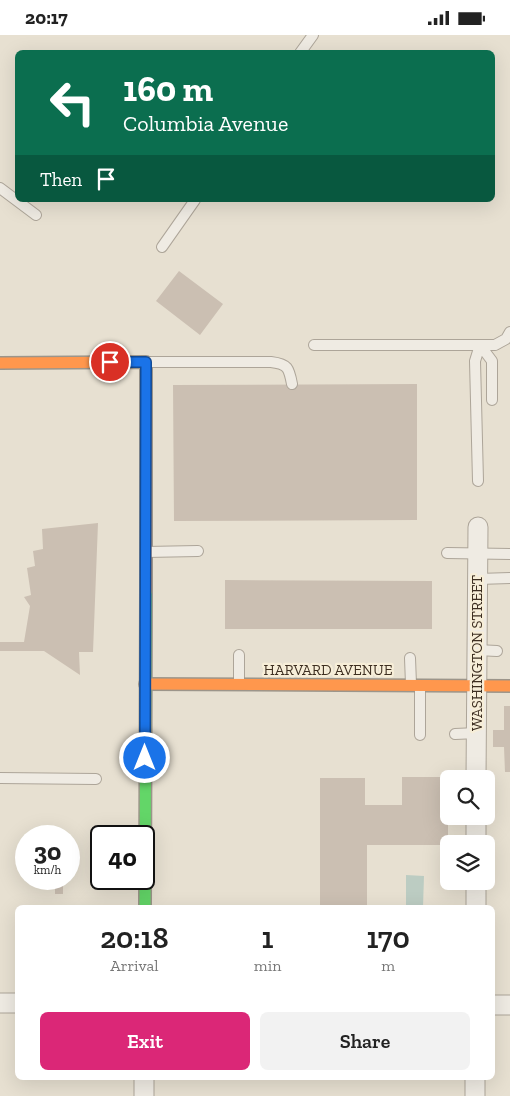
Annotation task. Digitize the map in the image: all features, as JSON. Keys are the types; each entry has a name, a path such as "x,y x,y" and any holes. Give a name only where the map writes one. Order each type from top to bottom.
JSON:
{"street":[{"path":"0,363 146,362 144,905"},
{"name":"WASHINGTON STREET","path":"476,770 478,527"},
{"name":"HARVARD AVENUE","path":"145,684 510,685"},
{"path":"476,890 476,905"},
{"path":"0,1003 15,1003"},
{"path":"495,1005 510,1005"},
{"path":"144,1080 144,1096"},
{"path":"475,1080 475,1096"}],"lane":[{"path":"302,50 313,35"},
{"path":"0,188 15,199"},
{"path":"19,202 36,215"},
{"path":"162,247 194,202"},
{"path":"314,345 496,345 506,339 510,332"},
{"path":"480,345 492,361 492,400"},
{"path":"478,481 476,361 480,345"},
{"path":"146,362 280,363 290,372 292,385"},
{"path":"146,552 198,551"},
{"path":"447,553 510,554"},
{"path":"478,579 510,578"},
{"path":"477,650 497,651"},
{"path":"239,655 239,685"},
{"path":"410,658 416,685 420,735"},
{"path":"455,734 477,733"},
{"path":"0,778 96,779"}],"shaded area":[{"path":"406,875 424,876 423,905 406,905"}],"building":[{"path":"179,271 223,304 200,335 156,301"},
{"path":"417,384 417,520 174,521 173,385"},
{"path":"98,523 93,652 79,652 80,675 44,651 0,651 0,642 24,642 30,606 24,597 31,595 27,568 35,566 33,551 43,549 42,529"},
{"path":"225,580 432,581 432,629 225,629"},
{"path":"504,706 510,706 510,772 505,772 504,747 493,747 493,730 504,730"},
{"path":"402,777 440,777 440,825 448,825 448,835 440,835 440,845 367,845 367,905 320,905 320,778 365,778 365,805 402,805"},
{"path":"55,890 63,890 63,894 55,894"}],"traffic: fast":[{"path":"145,905 146,592"}],"traffic: slow":[{"path":"0,363 146,362 146,592"},
{"path":"145,684 510,686"}],"route":[{"path":"110,362 146,362 145,758"}]}
